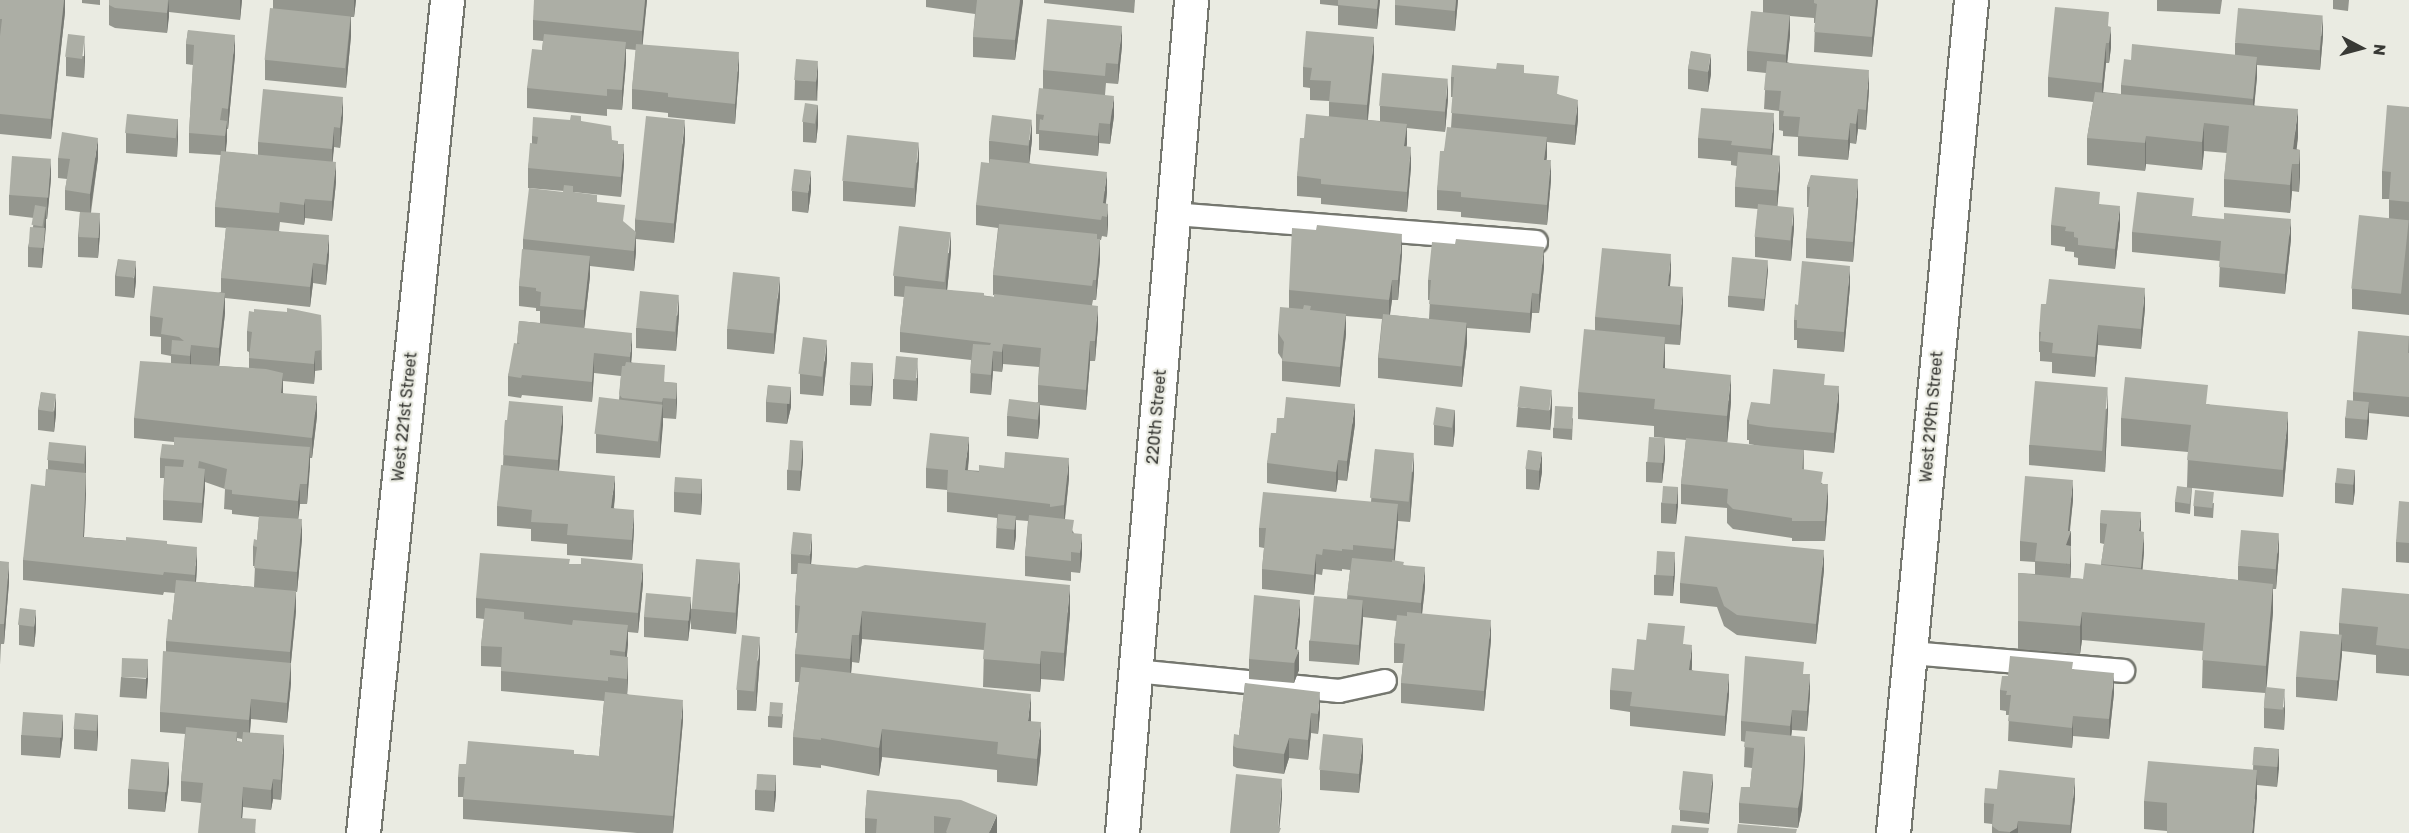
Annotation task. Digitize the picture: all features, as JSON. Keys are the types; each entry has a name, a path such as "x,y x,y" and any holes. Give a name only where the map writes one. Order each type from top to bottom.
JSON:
{"street":[{"name":"West 221st Street","path":"363,833 447,0"},
{"name":"220th Street","path":"1122,833 1191,0"},
{"name":"West 219th Street","path":"1893,833 1971,0"}],"lane":[{"path":"1173,214 1536,242"},
{"path":"1910,653 2123,671"},
{"path":"1135,671 1330,691 1354,689 1385,681"}],"building":[{"path":"0,0 64,0 51,119 0,114 2,19 0,19"},
{"path":"109,0 168,0 167,13 115,8 109,5"},
{"path":"534,0 645,0 642,31 533,20"},
{"path":"977,0 1020,0 1015,40 973,37"},
{"path":"1338,0 1378,0 1377,9 1338,5"},
{"path":"1395,0 1456,0 1455,11 1395,5"},
{"path":"1814,0 1876,0 1872,37 1814,32 1817,4"},
{"path":"2055,7 2109,12 2108,26 2111,27 2109,43 2106,43 2102,83 2048,77"},
{"path":"270,8 351,16 345,68 265,60"},
{"path":"2238,8 2323,15 2320,50 2235,43"},
{"path":"1751,11 1790,15 1786,55 1747,51"},
{"path":"1047,19 1122,26 1118,64 1106,63 1105,76 1043,70"},
{"path":"188,30 235,35 228,109 222,108 220,120 227,121 225,136 189,133 194,45 186,44"},
{"path":"1306,31 1374,37 1367,105 1329,102 1331,81 1310,80 1312,68 1303,67"},
{"path":"68,34 85,36 82,59 65,57"},
{"path":"544,34 626,42 622,90 607,89 607,96 527,88 532,49 542,50"},
{"path":"636,44 739,52 735,104 668,97 668,93 632,89"},
{"path":"2132,44 2257,57 2253,99 2121,85 2124,59 2131,60"},
{"path":"1691,51 1711,54 1708,72 1688,69"},
{"path":"796,59 818,61 816,82 794,80"},
{"path":"1767,61 1869,70 1866,110 1858,109 1856,124 1850,123 1848,140 1798,136 1800,117 1783,116 1784,111 1779,110 1781,91 1764,90"},
{"path":"1497,63 1524,65 1524,73 1559,76 1557,94 1578,100 1575,125 1451,113 1454,77 1451,77 1452,65 1496,69"},
{"path":"1382,73 1448,79 1445,112 1379,106"},
{"path":"1039,88 1114,96 1110,124 1099,123 1098,136 1039,130 1040,119 1043,120 1044,115 1036,114"},
{"path":"263,89 343,97 340,128 334,127 332,149 258,142"},
{"path":"2095,92 2298,109 2293,149 2300,150 2299,164 2292,164 2290,185 2224,179 2229,126 2204,123 2202,142 2146,136 2145,143 2087,138"},
{"path":"805,103 818,105 815,124 802,122"},
{"path":"2387,105 2409,107 2409,202 2389,200 2391,172 2382,171"},
{"path":"1701,108 1774,113 1771,149 1731,145 1732,141 1698,138"},
{"path":"127,114 178,119 176,138 125,133"},
{"path":"1306,114 1407,124 1404,146 1411,147 1407,192 1321,184 1321,179 1297,176 1300,138 1304,138"},
{"path":"571,115 581,116 581,121 611,126 612,140 618,141 618,144 624,144 621,177 528,168 530,143 537,144 538,137 532,136 533,117 570,120"},
{"path":"992,115 1032,120 1029,146 989,141"},
{"path":"646,116 685,120 674,224 635,219"},
{"path":"1447,127 1547,137 1544,160 1551,160 1547,205 1461,197 1461,192 1437,190 1440,151 1444,151"},
{"path":"62,132 98,138 90,194 65,190 70,159 58,158"},
{"path":"847,135 919,143 914,188 842,181"},
{"path":"221,151 336,162 332,201 305,199 304,205 280,202 279,213 215,207"},
{"path":"1738,152 1780,156 1777,191 1735,187"},
{"path":"12,156 51,159 48,198 9,195"},
{"path":"990,159 1107,172 1103,203 1108,204 1107,217 1102,216 1101,220 976,205 981,162 989,163"},
{"path":"794,169 811,171 808,193 791,191"},
{"path":"1811,175 1858,179 1853,242 1806,238 1810,187 1807,187"},
{"path":"564,185 573,186 573,192 597,195 597,202 625,205 623,221 636,232 634,251 523,239 529,188 563,192"},
{"path":"2055,187 2100,192 2099,204 2120,206 2115,249 2078,245 2078,238 2074,237 2074,232 2065,231 2066,227 2051,225"},
{"path":"2137,192 2194,198 2192,216 2224,219 2224,213 2291,219 2285,274 2219,267 2221,241 2132,232"},
{"path":"1758,204 1794,208 1790,241 1755,237"},
{"path":"35,205 46,207 42,227 32,225"},
{"path":"80,212 100,213 99,238 79,237"},
{"path":"2359,215 2409,220 2401,294 2351,289"},
{"path":"999,224 1097,234 1097,239 1100,239 1096,280 1093,280 1092,286 993,275"},
{"path":"1317,225 1402,234 1398,280 1392,280 1389,300 1289,290 1292,228 1316,230"},
{"path":"899,226 951,232 945,282 893,276"},
{"path":"30,227 45,228 44,248 29,247"},
{"path":"226,227 329,235 326,265 313,263 310,287 221,278"},
{"path":"1456,239 1544,247 1539,294 1532,293 1530,313 1429,304 1431,280 1428,280 1432,242 1455,244"},
{"path":"1602,248 1671,254 1668,286 1683,287 1680,325 1595,317"},
{"path":"522,249 590,256 584,310 540,306 541,292 536,291 536,288 519,286"},
{"path":"1732,257 1768,260 1764,299 1729,296"},
{"path":"118,259 136,261 134,278 116,276"},
{"path":"1802,261 1850,266 1844,332 1797,328 1797,320 1794,320 1795,304 1798,305"},
{"path":"733,272 780,277 774,334 727,329"},
{"path":"2049,279 2145,288 2141,329 2098,325 2095,357 2052,353 2053,343 2040,341 2041,332 2039,332 2041,304 2046,304"},
{"path":"153,286 225,293 219,348 191,345 190,356 171,354 172,340 184,341 179,337 161,334 163,318 150,316"},
{"path":"905,286 984,293 984,296 994,297 994,294 1098,306 1095,341 1090,341 1086,390 1038,385 1041,348 1003,344 1002,352 993,351 991,375 970,373 973,344 990,345 991,343 900,332"},
{"path":"640,291 679,295 675,332 636,328"},
{"path":"1304,305 1311,306 1310,310 1346,314 1340,367 1282,361 1284,342 1278,333 1280,307 1303,309"},
{"path":"287,308 321,315 322,350 315,351 314,364 249,358 252,332 247,331 249,311 254,312 254,309 287,312"},
{"path":"1383,314 1467,323 1462,367 1378,358"},
{"path":"519,321 632,333 630,357 594,353 592,382 522,375 521,378 508,376 514,343 520,344 517,342"},
{"path":"1584,329 1665,337 1663,368 1731,375 1727,416 1654,409 1655,399 1578,392"},
{"path":"2358,331 2409,336 2409,397 2353,392"},
{"path":"803,337 827,340 822,377 798,374"},
{"path":"896,356 918,358 916,381 894,379"},
{"path":"140,361 266,369 283,373 281,393 317,396 312,438 134,418"},
{"path":"626,362 665,365 664,382 677,383 676,399 663,398 662,402 622,398 619,394 622,366 625,366"},
{"path":"851,362 873,363 872,386 850,385"},
{"path":"1773,369 1825,374 1824,385 1839,386 1834,433 1749,424 1747,420 1751,402 1770,404"},
{"path":"2125,377 2208,385 2206,404 2288,412 2283,470 2187,460 2191,425 2121,418"},
{"path":"2035,381 2108,387 2102,451 2029,445"},
{"path":"768,385 791,387 789,404 767,402"},
{"path":"1520,386 1552,390 1549,411 1517,407"},
{"path":"41,392 56,394 53,412 38,410"},
{"path":"599,397 663,405 658,442 594,434"},
{"path":"1286,397 1355,404 1347,461 1338,460 1336,472 1267,463 1271,433 1276,433 1277,418 1284,418"},
{"path":"1009,399 1040,403 1038,420 1007,416"},
{"path":"2347,400 2369,402 2367,420 2345,418"},
{"path":"509,401 563,406 558,460 503,455 505,420 507,420"},
{"path":"1555,406 1573,407 1572,429 1554,428"},
{"path":"1436,407 1455,410 1452,428 1433,425"},
{"path":"930,433 969,437 965,470 979,472 979,465 1004,468 1005,452 1069,458 1064,505 1050,507 1050,504 947,492 948,470 926,468"},
{"path":"174,437 310,447 307,484 300,484 298,501 232,494 232,490 224,489 227,469 199,461 198,468 205,469 202,503 163,500 165,466 183,467 184,460 160,458 162,444 174,445"},
{"path":"1649,437 1665,438 1663,463 1647,462"},
{"path":"1686,438 1804,450 1802,469 1823,472 1821,484 1828,484 1825,521 1792,521 1792,518 1733,509 1727,503 1728,489 1681,484"},
{"path":"790,440 803,441 801,471 788,470"},
{"path":"49,442 86,446 84,464 47,460"},
{"path":"1375,449 1414,453 1409,502 1370,498"},
{"path":"1528,450 1542,452 1539,471 1525,469"},
{"path":"501,465 615,476 611,508 634,510 632,540 567,535 568,524 531,522 532,510 497,506"},
{"path":"2337,468 2355,470 2353,485 2335,483"},
{"path":"46,469 86,473 83,537 126,541 126,537 197,547 195,575 164,572 163,575 23,560 31,484 45,486"},
{"path":"2025,476 2073,480 2068,531 2071,531 2066,545 2071,546 2070,564 2035,561 2037,543 2020,541"},
{"path":"675,477 702,479 701,494 674,492"},
{"path":"1663,486 1678,487 1677,504 1662,503"},
{"path":"2177,486 2192,488 2190,504 2175,502"},
{"path":"2195,490 2214,492 2212,508 2193,506"},
{"path":"1263,492 1398,504 1394,549 1353,545 1353,550 1323,549 1322,555 1316,554 1314,575 1262,569 1266,528 1259,528"},
{"path":"2399,501 2409,502 2409,543 2396,542"},
{"path":"2101,510 2141,512 2139,531 2144,532 2141,568 2101,564 2107,524 2100,523"},
{"path":"998,514 1016,516 1014,530 997,528"},
{"path":"1029,515 1074,520 1072,533 1082,534 1080,553 1071,552 1071,561 1025,556"},
{"path":"259,516 302,519 297,572 254,568 257,547 253,546 254,539 257,540"},
{"path":"2241,530 2279,533 2276,569 2238,566"},
{"path":"793,532 812,534 810,556 791,554"},
{"path":"1685,536 1824,550 1816,624 1737,615 1724,606 1717,587 1680,583"},
{"path":"1657,551 1675,552 1674,576 1656,575"},
{"path":"480,553 570,559 569,564 581,564 581,558 643,564 638,613 476,598"},
{"path":"1352,558 1392,562 1392,560 1404,562 1403,565 1425,567 1421,603 1347,595"},
{"path":"696,559 740,563 735,613 692,609"},
{"path":"0,561 9,562 4,624 0,624"},
{"path":"798,563 857,568 865,565 1070,585 1064,653 1041,651 1040,664 983,659 986,623 862,611 859,635 852,635 850,659 795,654 800,606 795,605"},
{"path":"2085,563 2273,584 2266,666 2202,660 2205,623 2082,612 2080,626 2018,621 2018,573 2083,579"},
{"path":"176,580 296,591 290,652 166,641 168,619 172,620"},
{"path":"2342,588 2409,594 2409,649 2376,645 2378,627 2339,623"},
{"path":"646,593 691,597 689,621 644,617"},
{"path":"1254,595 1300,600 1295,649 1299,650 1294,663 1249,659"},
{"path":"1314,596 1363,600 1359,645 1310,641"},
{"path":"20,608 36,610 34,627 18,625"},
{"path":"485,608 524,612 524,619 572,625 573,620 628,625 625,652 610,650 610,655 628,657 627,679 608,677 608,681 501,671 502,647 481,646"},
{"path":"1407,612 1491,620 1484,691 1401,683 1405,644 1394,643 1397,615 1407,616"},
{"path":"1648,623 1685,626 1683,644 1692,645 1689,670 1729,674 1725,716 1630,706 1632,692 1610,690 1612,668 1634,670 1637,639 1646,640"},
{"path":"2300,631 2342,635 2338,680 2296,677"},
{"path":"742,635 760,637 754,692 736,690"},
{"path":"163,651 291,663 287,703 251,699 249,720 160,712"},
{"path":"1745,656 1804,662 1803,674 1810,674 1807,711 1792,710 1790,726 1741,721"},
{"path":"2010,656 2073,662 2072,669 2114,673 2109,719 2073,716 2072,728 2008,721 2011,695 2006,695 2007,691 2000,690 2002,676 2008,676"},
{"path":"122,658 148,659 147,678 121,677"},
{"path":"801,667 1031,694 1028,721 1041,722 1037,759 997,754 998,742 882,729 879,748 821,738 821,740 793,737"},
{"path":"1245,683 1320,692 1318,714 1311,713 1308,740 1289,738 1284,754 1233,746 1234,734 1239,735"},
{"path":"2266,687 2285,689 2283,710 2264,708"},
{"path":"605,692 683,700 673,816 463,799 465,777 458,777 459,764 466,764 468,741 574,750 574,754 599,756"},
{"path":"770,702 783,703 782,717 769,716"},
{"path":"23,712 63,715 61,738 21,735"},
{"path":"75,713 98,715 97,731 74,729"},
{"path":"186,727 237,732 236,741 242,742 243,732 284,735 281,780 273,779 271,790 243,787 241,818 256,819 255,833 198,833 203,783 181,781"},
{"path":"1746,731 1805,737 1802,789 1798,808 1739,803 1741,787 1750,787 1754,748 1744,747"},
{"path":"1323,734 1363,738 1359,774 1319,770"},
{"path":"2254,747 2279,749 2277,767 2252,765"},
{"path":"131,759 169,762 166,792 128,789"},
{"path":"2148,761 2257,770 2252,833 2167,833 2167,803 2144,801"},
{"path":"1999,770 2075,778 2070,825 2018,821 2017,828 2010,832 1999,831 1992,826 1994,804 1984,803 1985,788 1997,789"},
{"path":"1683,771 1713,774 1709,813 1679,810"},
{"path":"757,774 776,775 775,791 756,790"},
{"path":"1236,774 1282,779 1279,833 1230,833"},
{"path":"867,790 961,800 997,815 989,833 947,833 951,818 934,816 934,833 876,833 877,819 865,818"},
{"path":"1738,824 1797,829 1796,833 1737,833"},
{"path":"1672,825 1709,828 1708,833 1671,833"}]}
